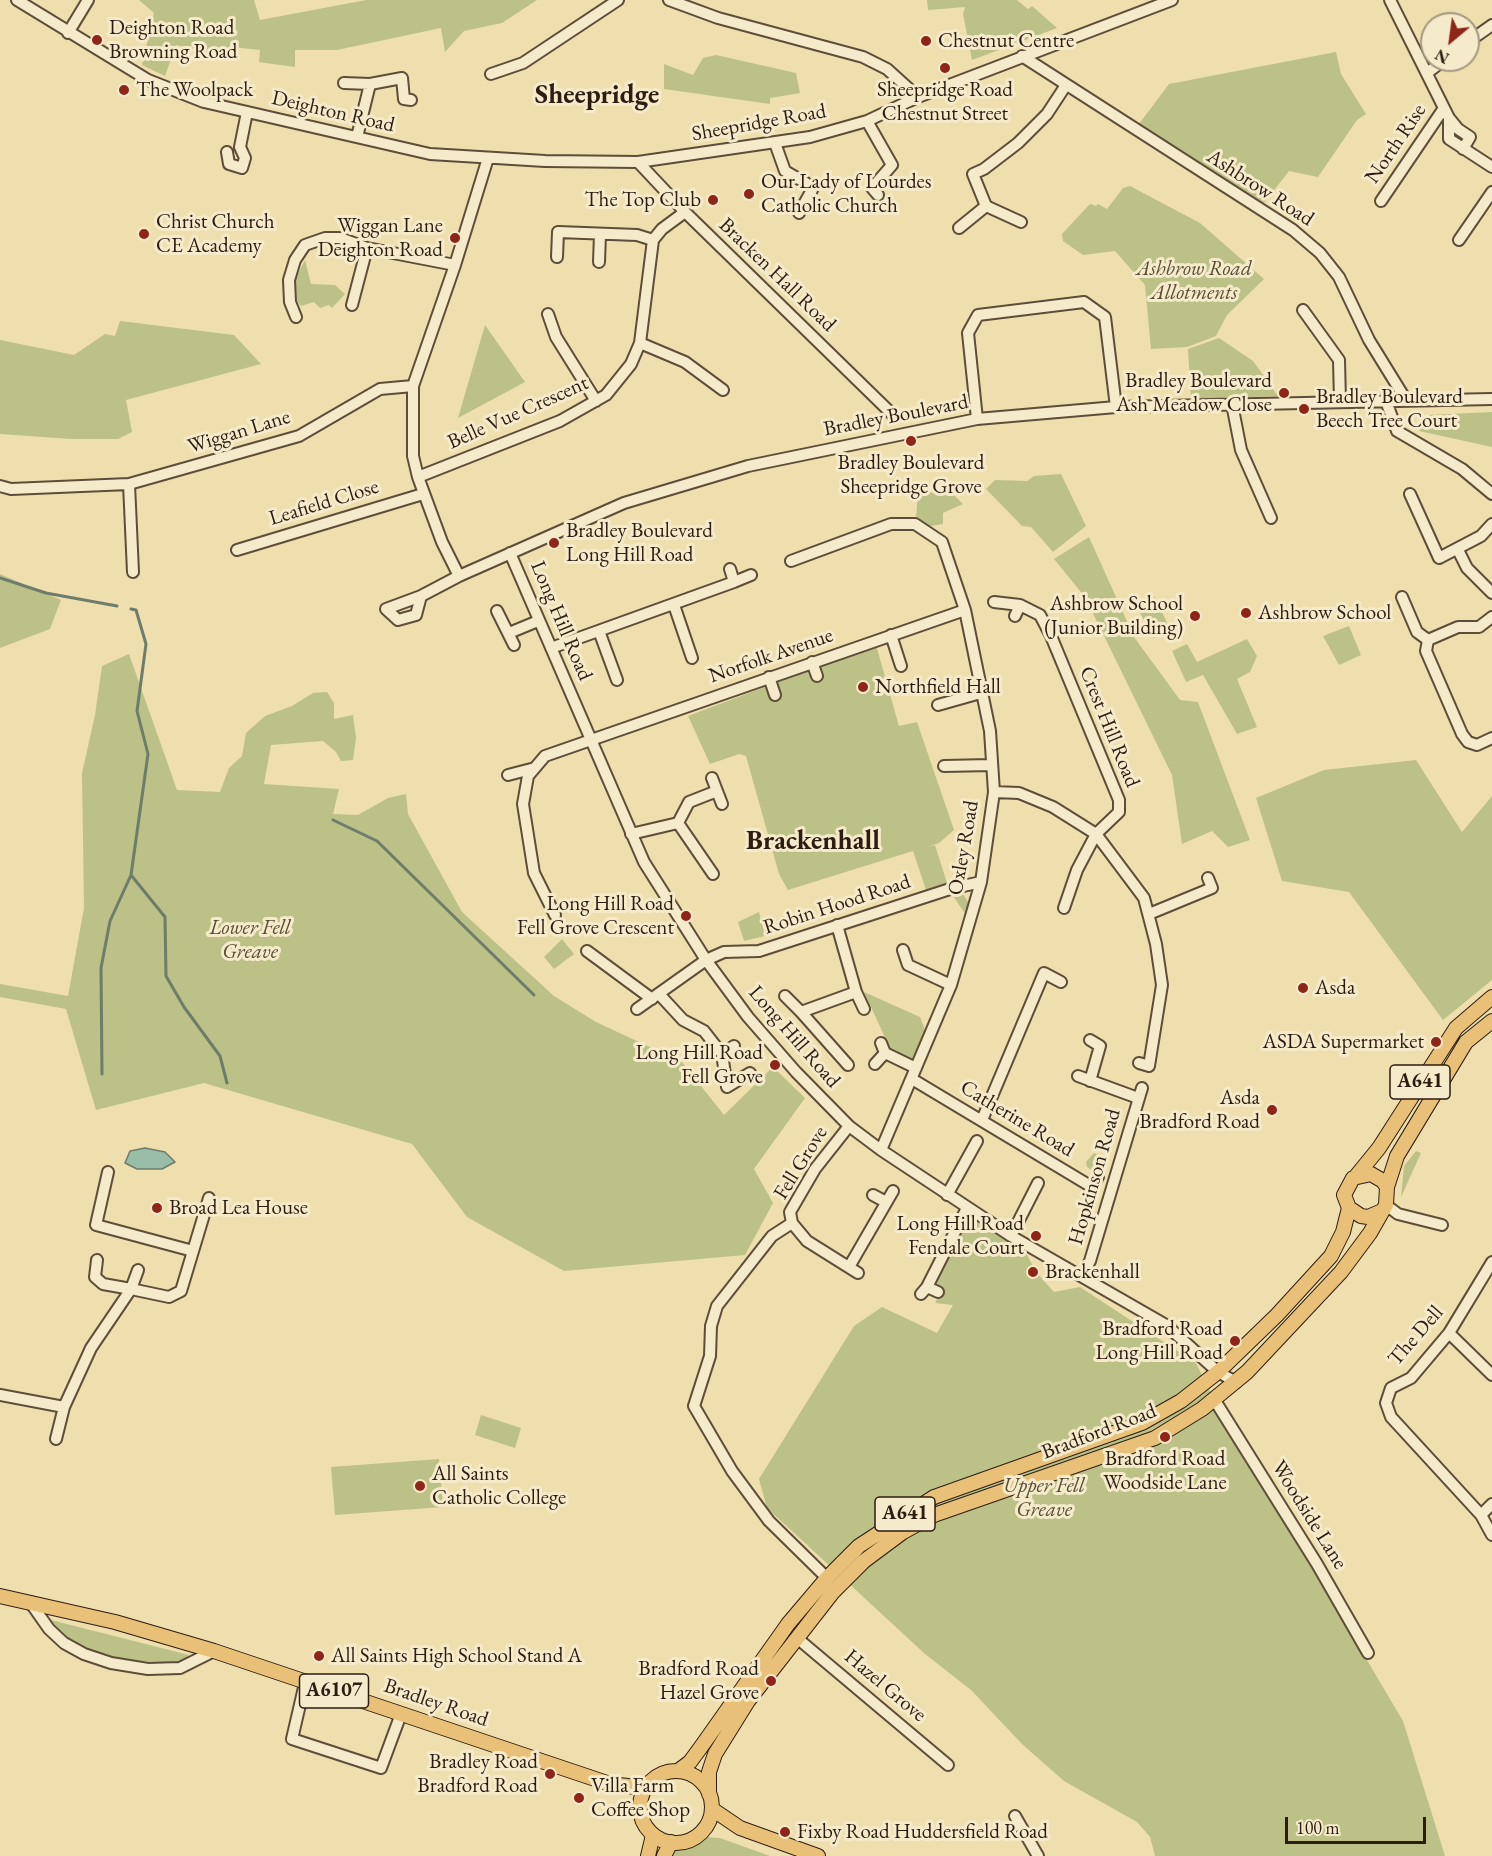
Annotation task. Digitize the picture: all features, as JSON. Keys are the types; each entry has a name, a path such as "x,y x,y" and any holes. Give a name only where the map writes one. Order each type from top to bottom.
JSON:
{"main road":[{"name":"Bradford Road","path":"678,1771 690,1762 760,1661 827,1578 860,1546 934,1497 1142,1423 1181,1401 1218,1372 1277,1315 1331,1256 1343,1232 1349,1208 1345,1201 1346,1188 1384,1140 1456,1028 1492,997"},
{"name":"Bradford Road","path":"709,1794 709,1772 715,1754 748,1701 832,1592 864,1561 903,1532 961,1504 1155,1438 1214,1400 1236,1382 1341,1272 1370,1233 1384,1208 1387,1186 1397,1156 1466,1042 1492,1021"},
{"path":"1358,1175 1378,1176 1387,1186"},
{"path":"1349,1208 1361,1216 1368,1217 1384,1208"},
{"name":"Bradley Road","path":"0,1596 115,1622 214,1651 610,1784 645,1788"},
{"path":"678,1771 697,1778 709,1794"},
{"name":"A641","path":"645,1788 659,1775 678,1771"},
{"name":"Bradley Road","path":"610,1784 640,1804"},
{"path":"645,1788 640,1804 645,1826 653,1834 671,1842 691,1839 706,1826 712,1809 740,1828 818,1856"},
{"name":"A641","path":"709,1794 712,1809"},
{"path":"706,1826 740,1828"},
{"path":"648,1856 653,1834"},
{"path":"664,1856 671,1842"}],"street":[{"name":"Deighton Road","path":"17,0 148,80 204,102 430,154 488,158"},
{"path":"68,33 88,0"},
{"path":"491,74 523,63 618,0"},
{"path":"669,0 718,18 863,57 887,69 918,97"},
{"name":"Sheepridge Road","path":"488,158 638,162 810,137 867,121 918,97 1172,0"},
{"path":"1390,0 1447,113 1458,129 1470,137 1463,149"},
{"name":"Ashbrow Road","path":"1022,56 1293,230 1320,253 1340,277 1369,340 1406,400"},
{"path":"344,83 370,84 406,77 404,99 411,100"},
{"path":"357,137 370,84"},
{"path":"1021,222 986,206 973,174 984,169 1018,143 1047,114 1066,85"},
{"path":"227,152 229,164 242,168 245,158 240,147 247,112"},
{"path":"1447,113 1449,139"},
{"name":"North Rise","path":"1381,201 1431,128 1447,113"},
{"path":"867,121 892,165 872,188"},
{"path":"1431,128 1492,167"},
{"path":"775,143 785,171 806,183 812,190 799,213"},
{"path":"459,576 423,494 418,477 413,456 413,386 456,265 488,158"},
{"name":"Bracken Hall Road","path":"638,162 685,212 892,414"},
{"path":"1459,240 1492,192"},
{"path":"959,228 986,206"},
{"path":"557,257 558,232 637,235 654,240 662,229 685,212"},
{"path":"599,262 600,234"},
{"path":"296,317 290,302 289,280 295,260 305,245 325,238 340,238 367,248 456,265"},
{"name":"Belle Vue Crescent","path":"418,477 560,421 606,395 631,364 640,343 654,240"},
{"path":"352,305 367,248"},
{"path":"977,419 968,333 978,315 1084,302 1105,316 1116,407"},
{"path":"1303,310 1339,360 1340,401"},
{"path":"548,314 556,337 596,401"},
{"path":"640,343 686,362 723,390"},
{"name":"Wiggan Lane","path":"0,486 11,489 129,484 299,436 380,389 413,386"},
{"path":"1406,400 1492,399"},
{"name":"Bradley Boulevard","path":"421,596 459,576 624,503 691,482 800,455 977,419 1116,407 1406,400"},
{"path":"1386,401 1397,431 1462,469 1492,494"},
{"path":"1232,404 1241,450 1271,518"},
{"path":"129,484 133,572"},
{"name":"Leafield Close","path":"237,550 423,494"},
{"path":"1410,494 1439,558 1481,536 1492,524"},
{"name":"Oxley Road","path":"791,561 891,524 915,524 942,542 965,610 984,692 990,731 994,792 981,882 951,985 881,1150"},
{"path":"1458,550 1467,568 1492,593"},
{"name":"Long Hill Road","path":"510,553 644,862 706,960 758,1029 795,1072 849,1126 881,1150 1011,1236 1166,1325 1218,1372 1236,1382"},
{"path":"730,569 734,582"},
{"path":"551,648 751,575"},
{"path":"1402,597 1417,632 1428,640"},
{"name":"Crest Hill Road","path":"994,602 1020,605 1040,615 1051,636 1119,800 1119,812 1096,834 1063,899"},
{"path":"674,605 692,658"},
{"path":"1015,616 1020,605"},
{"name":"Norfolk Avenue","path":"535,768 545,756 591,742 769,677 965,610"},
{"path":"497,611 514,645"},
{"path":"1428,640 1458,627 1479,627 1492,617"},
{"path":"509,633 538,621"},
{"path":"599,631 617,680"},
{"path":"891,635 896,660"},
{"path":"1428,640 1426,651 1462,734 1468,742 1477,745 1492,738"},
{"path":"812,662 816,676"},
{"path":"769,677 775,695"},
{"path":"938,705 984,692"},
{"path":"944,766 991,765"},
{"path":"508,775 535,768"},
{"path":"535,768 528,776 523,804 534,873 555,915"},
{"path":"712,778 722,804"},
{"path":"678,823 688,802 717,791"},
{"path":"994,792 1019,792 1053,807 1096,834 1144,898 1162,986 1149,1066 1139,1064"},
{"path":"632,834 678,823"},
{"path":"678,823 713,874"},
{"name":"Robin Hood Road","path":"637,1009 706,960 724,952 759,951 950,889 981,882"},
{"path":"1149,914 1212,887"},
{"path":"837,925 856,992 864,1009"},
{"path":"903,950 908,965 951,985"},
{"path":"587,951 655,997 682,1020 704,1031 722,1054 727,1087 750,1073"},
{"path":"982,1120 1044,973 1060,982"},
{"path":"801,1012 856,992"},
{"path":"786,996 848,1065"},
{"path":"1078,1076 1090,1081 1100,1046 1090,1040"},
{"path":"722,1054 734,1046"},
{"name":"Catherine Road","path":"875,1064 883,1048 914,1074 982,1120 1092,1187 1098,1177"},
{"name":"Hopkinson Road","path":"1082,1276 1090,1262 1140,1093 1090,1081"},
{"name":"Fell Grove","path":"849,1126 797,1197 789,1212 792,1223 807,1240 854,1270 893,1191"},
{"path":"947,1195 976,1141"},
{"path":"108,1172 96,1225 193,1251"},
{"path":"1011,1236 1037,1192"},
{"path":"873,1194 886,1202"},
{"path":"97,1260 95,1277 103,1284 169,1297 180,1291 209,1198"},
{"path":"938,1292 924,1290 967,1208"},
{"path":"1384,1208 1398,1214 1442,1225"},
{"name":"Fell Grove","path":"792,1223 772,1236 717,1306 711,1326 710,1356 694,1406 732,1471 769,1521 827,1578"},
{"name":"The Dell","path":"1492,1263 1449,1334 1411,1378 1391,1388 1386,1397 1386,1410 1403,1432 1480,1515 1492,1534"},
{"path":"56,1439 64,1407 91,1348 131,1289 138,1270"},
{"path":"1449,1334 1492,1375"},
{"path":"0,1395 64,1407"},
{"name":"Woodside Lane","path":"1214,1400 1317,1564 1368,1653"},
{"path":"1480,1515 1492,1504"},
{"path":"30,1602 49,1629 64,1643 84,1654 111,1663 148,1668 180,1668 214,1651"},
{"name":"Hazel Grove","path":"797,1638 948,1765"},
{"path":"305,1683 292,1739 381,1768 401,1714"},
{"path":"1015,1816 1038,1856"}],"green space":[{"path":"139,0 254,0 260,20 366,0 537,0 502,23 464,31 445,52 441,28 337,50 295,50 295,67 259,62 260,50 232,47 230,58 176,45 165,76 142,65 154,13"},
{"path":"927,0 1017,0 1028,9 1032,6 1057,28 972,60 963,14 965,7 928,10"},
{"path":"1336,52 1341,74 1366,114 1357,120 1318,177 1289,171 1264,203 1139,124 1169,84"},
{"path":"716,55 796,73 800,93 770,98 770,104 664,89 664,64 693,75 703,58"},
{"name":"Ashbrow Road Allotments","path":"1130,186 1200,223 1264,279 1227,315 1216,336 1187,347 1151,349 1145,285 1115,251 1083,255 1063,241 1062,234 1090,204 1096,206 1098,204 1107,209 1123,188"},
{"path":"305,260 311,284 335,285 345,294 332,308 329,305 320,308 314,302 301,306 297,301 295,280"},
{"path":"120,321 234,335 261,364 126,400 132,432 118,439 71,439 0,434 0,340 74,355 105,334 115,336"},
{"path":"485,325 525,382 458,418"},
{"path":"1219,338 1253,361 1278,396 1191,399 1188,349"},
{"path":"1492,412 1492,447 1419,431 1429,415"},
{"path":"1061,474 1086,526 1053,552 1031,527 1022,526 986,489 995,480 1027,481 1034,476"},
{"path":"949,490 963,504 943,513 943,524 931,526 916,518 918,494"},
{"path":"1089,537 1134,637 1180,700 1198,702 1250,840 1228,847 1212,831 1182,844 1172,775 1085,597 1054,559"},
{"path":"0,574 61,600 50,629 0,648"},
{"path":"1155,597 1170,629 1153,638 1137,607"},
{"path":"1349,626 1361,655 1339,665 1323,636"},
{"path":"1247,639 1257,656 1250,672 1237,679 1257,727 1237,734 1203,675 1186,682 1172,651 1187,644 1197,662"},
{"path":"876,645 899,726 917,722 954,830 939,843 927,847 935,845 947,883 926,890 913,851 788,890 779,874 746,756 739,754 710,764 688,716"},
{"name":"Lower Fell Greave","path":"129,654 177,790 220,792 229,768 242,756 246,733 265,716 292,706 313,693 327,692 334,703 334,719 353,715 356,738 353,760 341,761 336,752 323,741 271,745 264,784 339,789 333,814 358,815 388,798 406,794 408,814 462,912 554,996 596,1022 682,1062 724,1115 773,1067 805,1098 754,1169 773,1203 745,1255 564,1271 467,1217 412,1144 204,1083 96,1110 66,1009 0,997 0,984 68,996 84,908 82,773 95,715 102,666"},
{"path":"1416,760 1462,832 1492,796 1492,980 1443,1020 1349,892 1282,881 1256,798 1324,770"},
{"path":"962,893 969,903 966,915 953,896"},
{"path":"759,912 765,936 744,941 738,922"},
{"path":"562,939 574,954 554,969 544,957"},
{"path":"864,992 920,1017 926,1033 914,1062 890,1048"},
{"path":"1416,1151 1421,1153 1401,1197 1404,1166"},
{"path":"1094,1153 1105,1159 1104,1168 1097,1165 1093,1171 1087,1167 1086,1162"},
{"name":"Upper Fell Greave","path":"970,1218 1022,1246 1037,1273 1054,1292 1080,1287 1196,1363 1222,1415 1403,1721 1445,1856 1155,1856 1150,1837 1137,1822 1064,1781 1022,1744 971,1690 925,1654 767,1508 759,1479 854,1326 882,1307 937,1333 953,1305 935,1303 942,1291 930,1284 965,1222"},
{"path":"481,1415 521,1428 515,1448 475,1435"},
{"path":"439,1459 443,1507 335,1515 331,1467"},
{"path":"47,1619 189,1655 180,1662 167,1663 114,1659 82,1648 63,1638"},
{"path":"704,1837 720,1838 770,1856 672,1856 675,1849 691,1845"}],"shaded area":[{"path":"145,1148 165,1152 175,1162 162,1169 137,1169 125,1163 130,1151"}],"waterway":[{"path":"0,578 46,593 117,606"},
{"path":"131,609 136,610 146,644 137,711 148,754 131,875 165,917 166,976 184,1007 220,1056 227,1083"},
{"path":"333,820 377,841 534,995"},
{"path":"102,1074 101,968 110,921 131,875"}],"place":[{"name":"Deighton Road Browning Road","path":"97,40"},
{"name":"Chestnut Centre","path":"926,41"},
{"name":"Sheepridge Road Chestnut Street","path":"945,68"},
{"name":"The Woolpack","path":"124,90"},
{"name":"Our Lady of Lourdes Catholic Church","path":"749,194"},
{"name":"The Top Club","path":"713,200"},
{"name":"Christ Church CE Academy","path":"144,234"},
{"name":"Wiggan Lane Deighton Road","path":"455,238"},
{"name":"Bradley Boulevard Ash Meadow Close","path":"1284,393"},
{"name":"Bradley Boulevard Beech Tree Court","path":"1304,409"},
{"name":"Bradley Boulevard Sheepridge Grove","path":"911,441"},
{"name":"Bradley Boulevard Long Hill Road","path":"554,543"},
{"name":"Ashbrow School","path":"1246,613"},
{"name":"Ashbrow School (Junior Building)","path":"1195,616"},
{"name":"Northfield Hall","path":"863,687"},
{"name":"Long Hill Road Fell Grove Crescent","path":"686,916"},
{"name":"Asda","path":"1303,988"},
{"name":"ASDA Supermarket","path":"1436,1042"},
{"name":"Long Hill Road Fell Grove","path":"775,1065"},
{"name":"Asda Bradford Road","path":"1272,1110"},
{"name":"Broad Lea House","path":"157,1208"},
{"name":"Long Hill Road Fendale Court","path":"1036,1236"},
{"name":"Brackenhall","path":"1033,1272"},
{"name":"Bradford Road Long Hill Road","path":"1235,1341"},
{"name":"Bradford Road Woodside Lane","path":"1165,1437"},
{"name":"All Saints Catholic College","path":"420,1486"},
{"name":"All Saints High School Stand A","path":"319,1656"},
{"name":"Bradford Road Hazel Grove","path":"771,1681"},
{"name":"Bradley Road Bradford Road","path":"550,1774"},
{"name":"Villa Farm Coffee Shop","path":"579,1798"},
{"name":"Fixby Road Huddersfield Road","path":"785,1832"}],"district":[{"name":"Sheepridge","path":"597,96"},
{"name":"Brackenhall","path":"813,842"}]}
